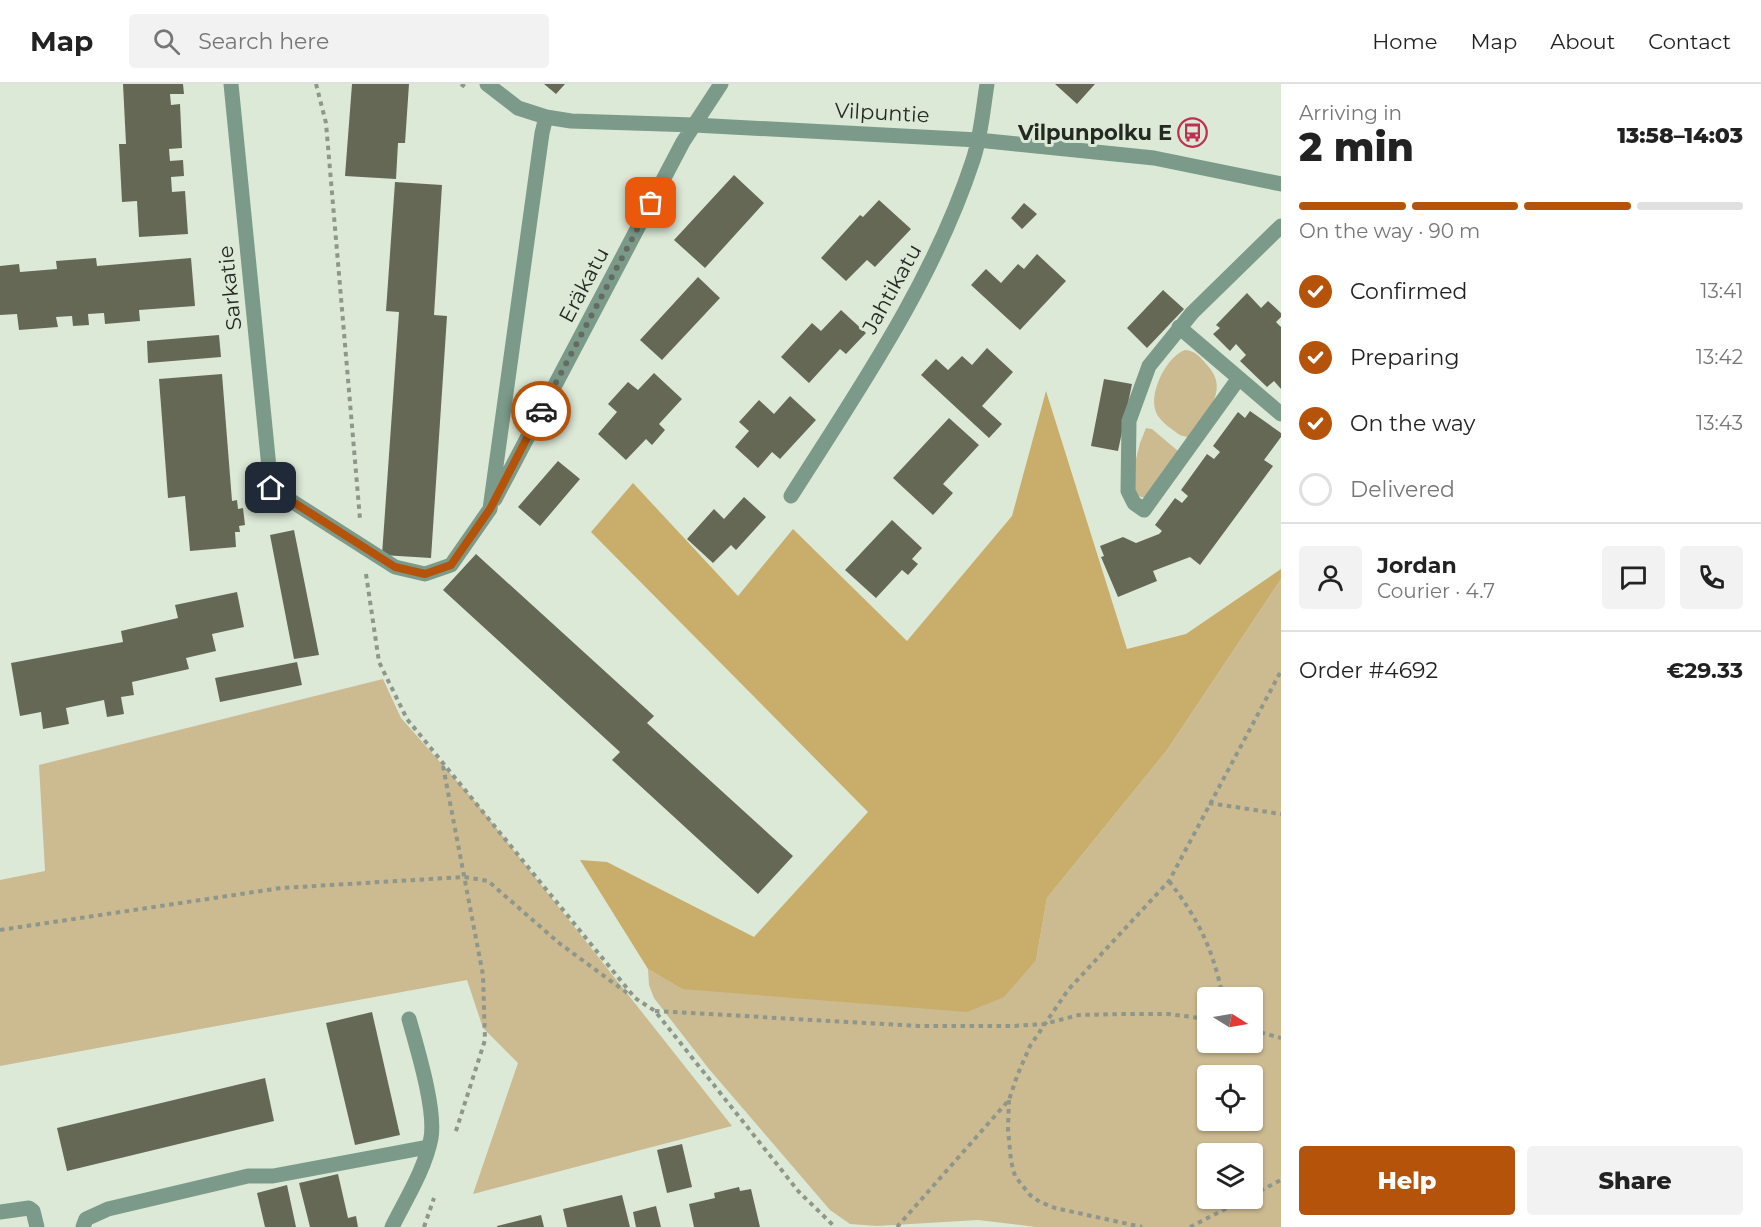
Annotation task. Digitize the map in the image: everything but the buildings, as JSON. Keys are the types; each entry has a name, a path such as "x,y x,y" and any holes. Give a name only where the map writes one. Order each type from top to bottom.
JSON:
{"street":[{"name":"Sarkatie","path":"231,84 271,488"},
{"name":"Vilpuntie","path":"487,84 518,108 546,117 571,121 694,124 978,140 1154,158 1281,184"},
{"name":"Eräkatu","path":"271,488 395,567 425,574 451,565 490,509 683,142 721,84"},
{"name":"Jahtikatu","path":"791,496 874,365 942,242 974,159 987,84"},
{"path":"490,509 546,117"},
{"path":"1239,378 1144,510 1134,503 1128,491 1129,421 1149,366 1179,327 1281,226"},
{"path":"1179,327 1281,414"},
{"path":"392,1227 419,1174 431,1136 429,1099 409,1019"},
{"path":"83,1227 86,1219 108,1209 248,1176 273,1176 428,1147"},
{"path":"0,1212 29,1208 33,1211 37,1227"}],"path":[{"path":"316,84 326,123 362,547 379,662 407,719 635,998"},
{"path":"1142,1227 1055,1208 1030,1196 1015,1176 1011,1161 1008,1129 1009,1100 1023,1060 1044,1024 1068,990 1169,881 1281,671"},
{"path":"443,765 483,975 485,1040 453,1139"},
{"path":"1209,803 1281,814"},
{"path":"0,930 281,888 464,877 488,880 559,943 655,1011 799,1192 835,1227"},
{"path":"1169,881 1199,924 1214,961 1220,987"},
{"path":"655,1011 919,1026 991,1027 1044,1024 1079,1015 1168,1014 1197,1018"},
{"path":"1263,1033 1281,1038"},
{"path":"897,1227 1009,1100"},
{"path":"1263,1190 1281,1180"},
{"path":"424,1227 435,1194"},
{"path":"1190,1227 1225,1209"}],"shaded area":[{"path":"1185,350 1195,353 1202,359 1214,374 1217,384 1213,402 1190,437 1179,434 1162,421 1156,412 1154,402 1161,375 1172,359"},
{"path":"1046,391 1127,649 1186,634 1281,569 1281,579 1167,750 1047,898 1036,960 1004,997 967,1012 682,989 648,969 580,860 607,862 754,937 868,812 591,532 633,483 738,596 793,529 907,641 1012,516"},
{"path":"1146,428 1152,429 1178,451 1146,498 1137,496 1133,482 1135,463"},
{"path":"1281,579 1281,1227 1036,1227 978,1220 877,1226 850,1224 830,1210 709,1069 654,998 649,985 648,969 682,989 1036,960 1047,898 1167,750"},
{"path":"383,679 401,718 478,805 732,1126 473,1194 518,1063 483,1028 467,980 0,1066 0,880 45,871 39,765"}],"way so far":[{"path":"541,411 651,203"}],"place":[{"name":"Vilpunpolku E","path":"1193,133"}],"route":[{"path":"271,488 395,567 425,574 451,565 490,509 541,411"}]}
